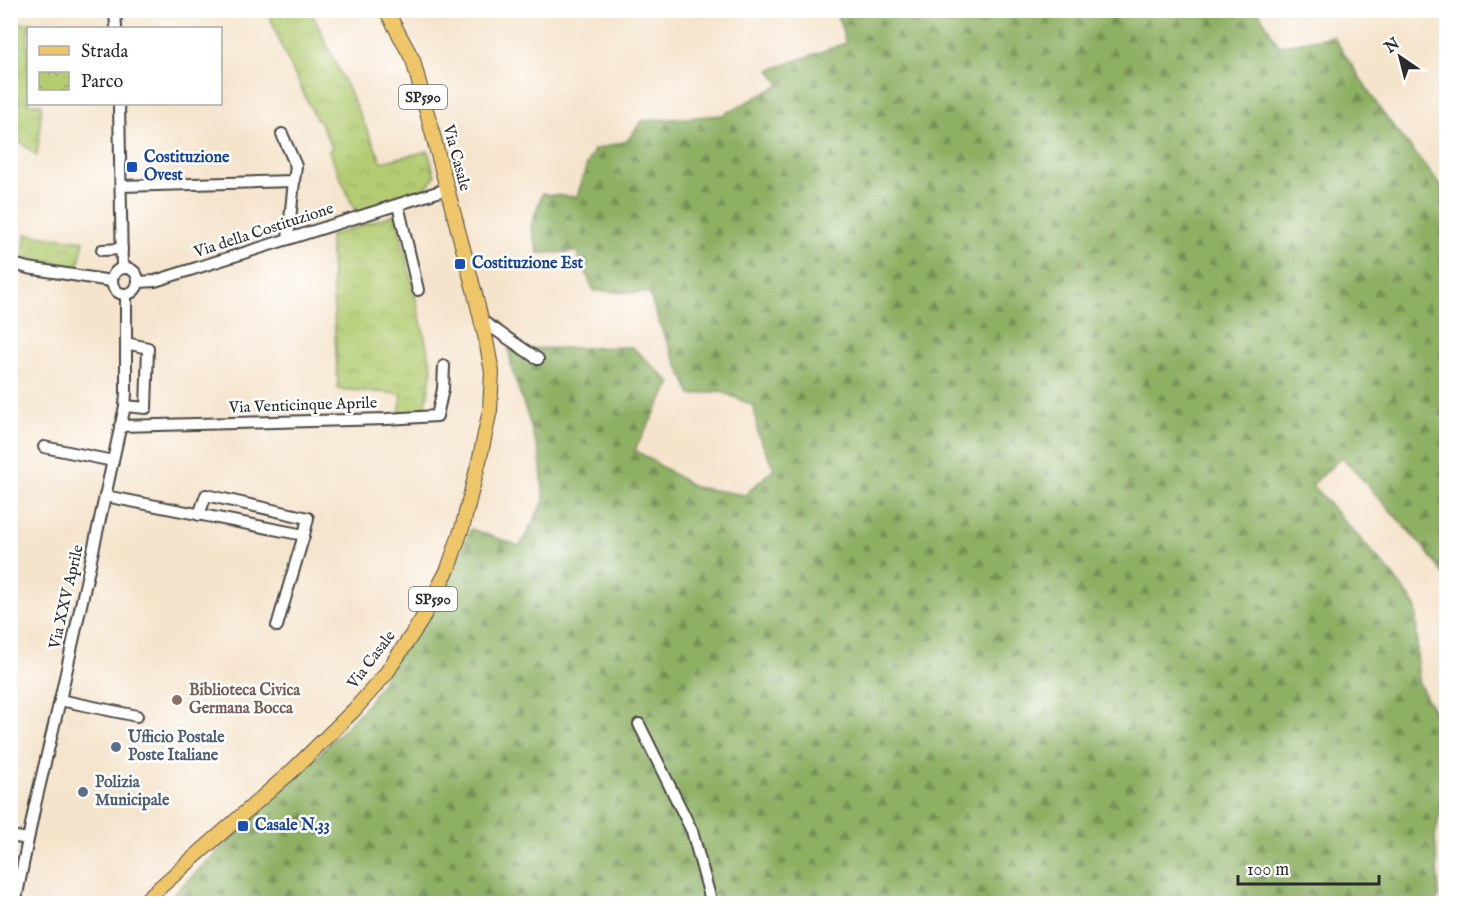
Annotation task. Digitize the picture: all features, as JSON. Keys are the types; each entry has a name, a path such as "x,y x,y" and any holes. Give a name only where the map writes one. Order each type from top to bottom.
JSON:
{"main road":[{"name":"Via Casale","path":"141,903 292,771 354,710 385,675 421,621 448,569 463,525 490,410 492,372 481,320 413,60 387,10"}],"street":[{"path":"115,10 116,27"},
{"path":"119,105 122,268"},
{"path":"282,134 292,148 296,166 288,239"},
{"path":"121,186 294,181"},
{"name":"Via della Costituzione","path":"139,282 156,281 447,189"},
{"path":"398,204 418,290"},
{"path":"102,250 122,249"},
{"path":"10,263 111,281"},
{"path":"129,268 138,276 139,282 133,292 126,295 117,292 111,281 116,271 129,268"},
{"name":"Via XXV Aprile","path":"15,903 124,406 126,295"},
{"path":"481,320 538,359"},
{"path":"124,406 146,408 148,348 126,343"},
{"name":"Via Venticinque Aprile","path":"120,426 437,416 443,389 444,366"},
{"path":"44,447 113,461"},
{"path":"199,515 206,495 308,518 277,626"},
{"path":"105,496 304,535"},
{"path":"251,525 256,506"},
{"path":"60,700 137,716"},
{"path":"639,724 692,831 712,903"},
{"path":"10,836 28,839"},
{"path":"1445,903 1446,898"}],"green space":[{"path":"268,11 311,11 382,162 428,151 435,176 424,190 356,213 329,151 332,147 282,48"},
{"path":"836,11 1258,11 1279,46 1333,36 1382,112 1446,192 1446,578 1425,549 1342,457 1312,485 1391,573 1416,606 1418,681 1446,736 1446,785 1435,837 1439,896 1436,903 163,904 366,706 453,571 471,529 520,546 544,501 540,457 512,370 509,349 632,347 671,383 635,450 694,487 745,495 774,468 758,435 754,406 720,391 691,395 661,328 649,293 594,291 577,252 538,253 531,226 542,194 577,197 594,150 627,141 642,121 723,115 780,85 770,70 846,43"},
{"path":"34,23 35,27 27,27 27,105 42,105 37,156 10,133 11,24"},
{"path":"396,214 432,368 425,411 399,415 402,394 338,389 330,236"},
{"path":"26,234 84,241 78,267 23,257"}],"place":[{"name":"Costituzione Ovest","path":"132,167"},
{"name":"Costituzione Est","path":"460,264"},
{"name":"Biblioteca Civica Germana Bocca","path":"177,700"},
{"name":"Ufficio Postale Poste Italiane","path":"116,747"},
{"name":"Polizia Municipale","path":"83,792"},
{"name":"Casale N.33","path":"243,826"}]}
